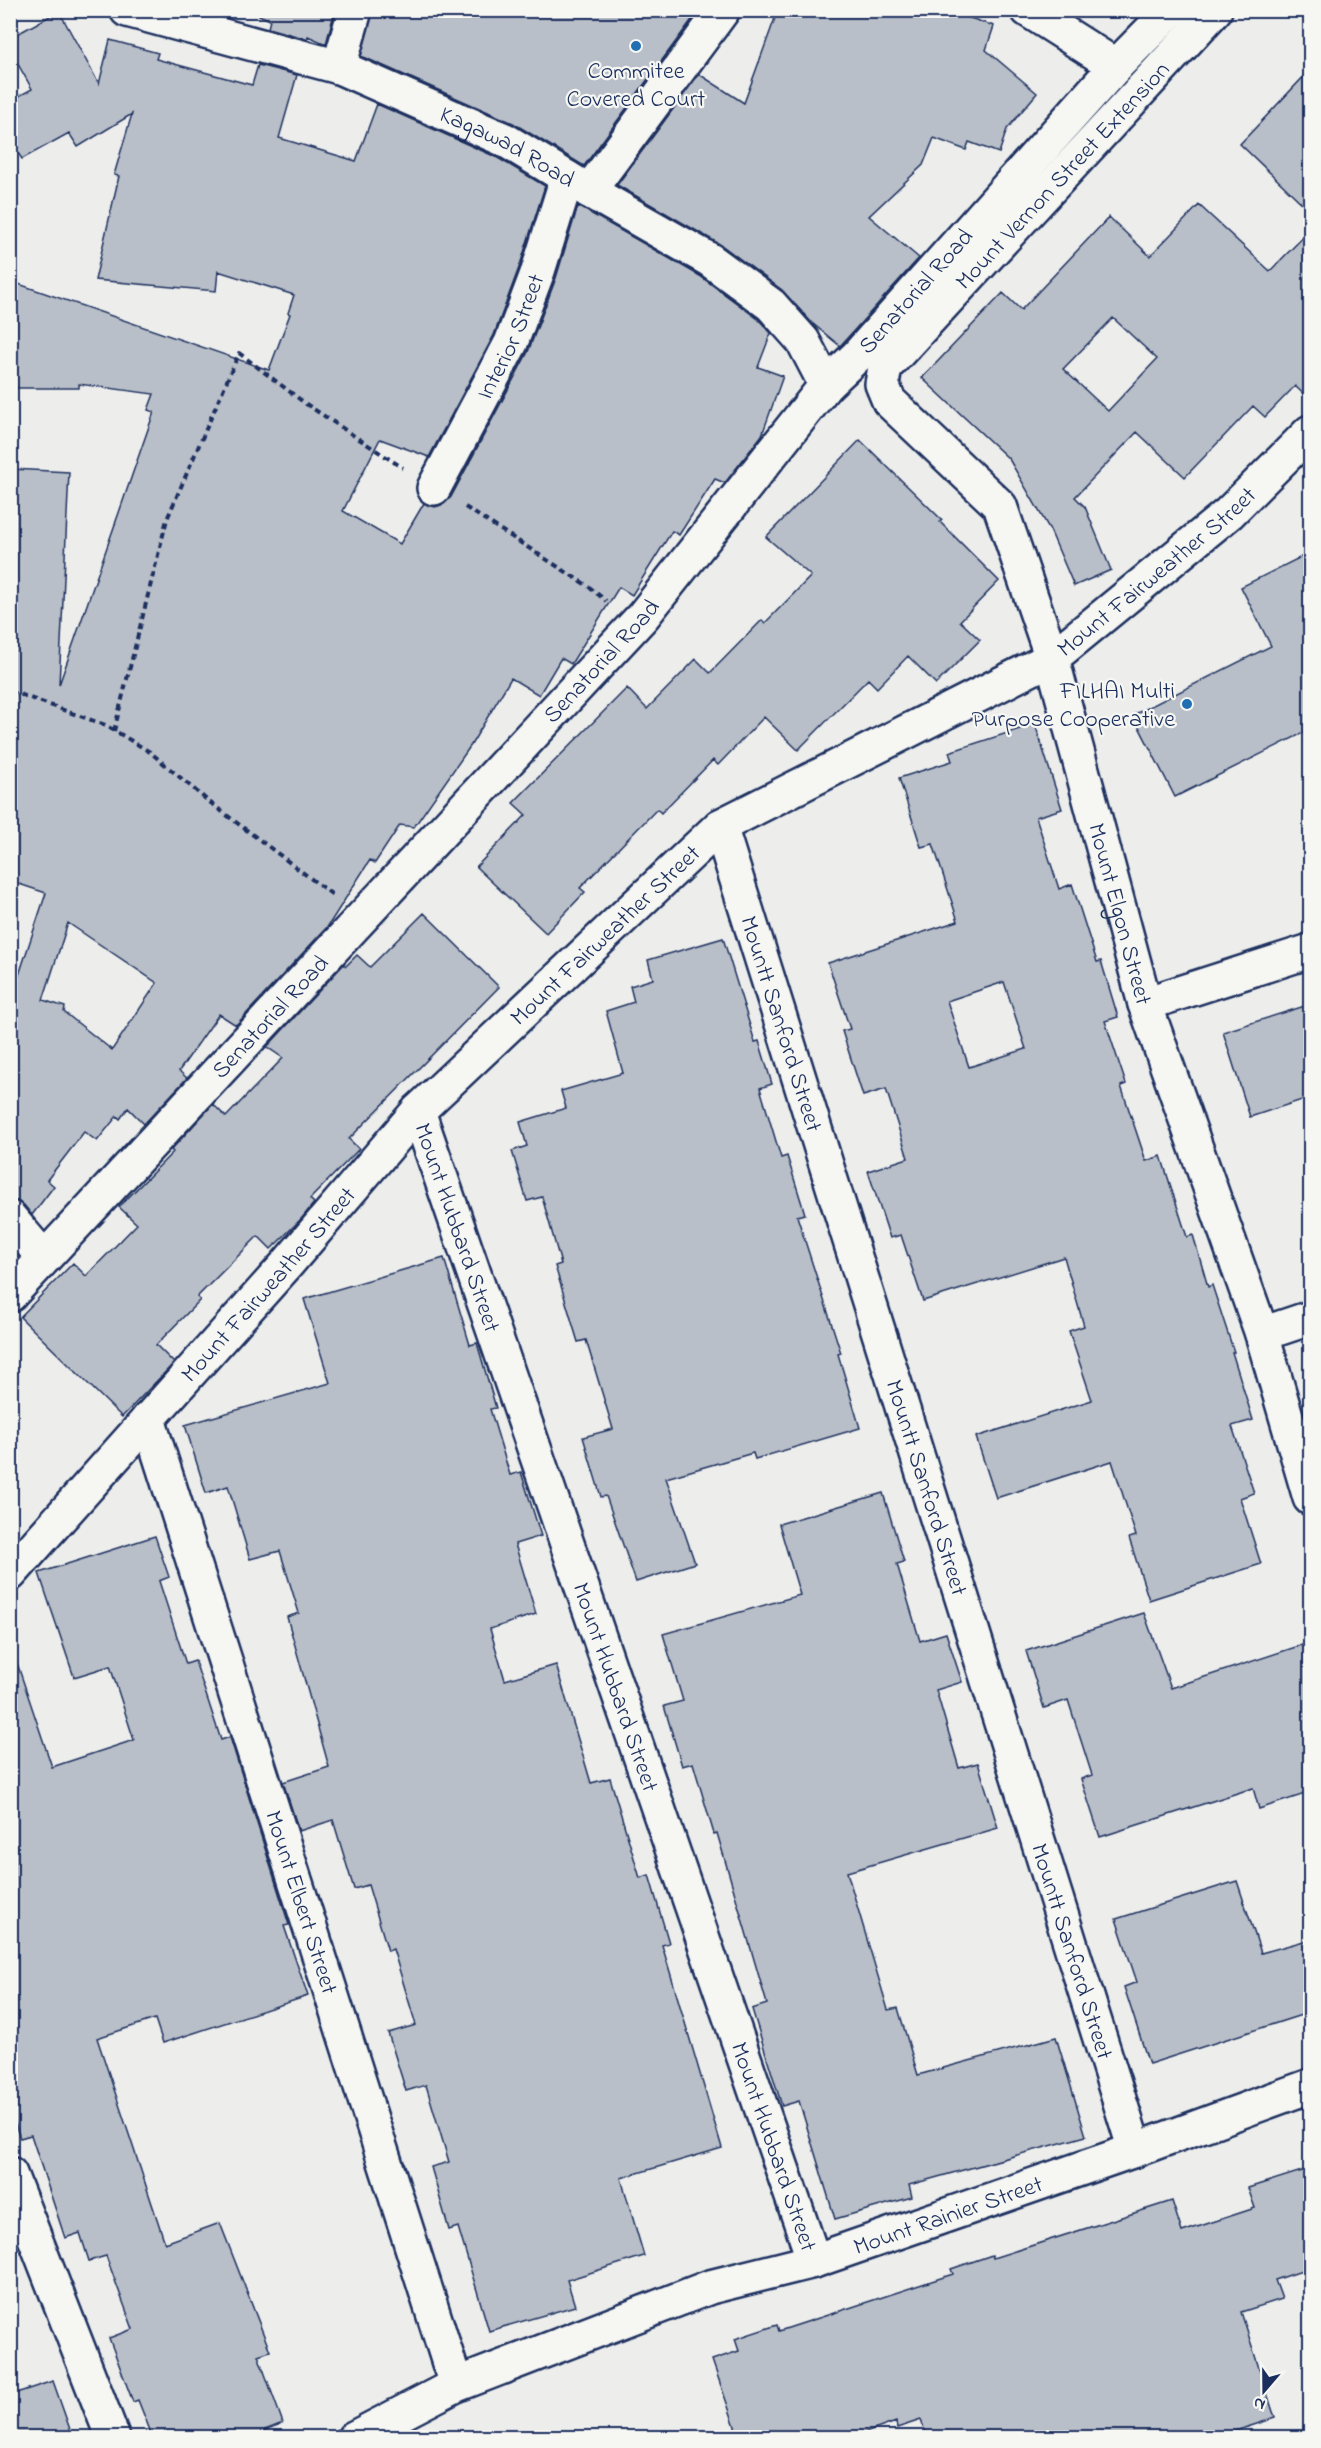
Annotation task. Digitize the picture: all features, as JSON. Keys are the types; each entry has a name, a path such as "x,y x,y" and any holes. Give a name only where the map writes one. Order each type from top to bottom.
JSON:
{"street":[{"name":"Kagawad Road","path":"127,10 339,67 505,140 711,260 771,305 803,341 826,385"},
{"path":"339,67 355,10"},
{"name":"Interior Street","path":"435,488 512,343 538,271 578,184 723,10"},
{"path":"1028,10 1116,66"},
{"name":"Senatorial Road","path":"10,1295 651,607 826,385 857,356 1116,66 1171,10"},
{"name":"Mount Vernon Street Extension","path":"885,367 1215,10"},
{"name":"Mount Elgon Street","path":"885,367 882,384 889,401 1000,507 1052,658 1145,1004 1262,1334 1311,1498"},
{"name":"Mount Fairweather Street","path":"10,1574 287,1264 417,1111 720,825 1052,658 1229,513 1311,432"},
{"name":"Mountt Sanford Street","path":"720,825 1135,2150"},
{"path":"1145,1004 1311,951"},
{"name":"Mount Hubbard Street","path":"417,1111 814,2261"},
{"path":"10,1218 44,1258"},
{"path":"1262,1334 1311,1318"},
{"name":"Mount Elbert Street","path":"148,1419 456,2385"},
{"name":"Mount Rainier Street","path":"354,2438 456,2385 710,2287 814,2261 1135,2150 1311,2086"},
{"path":"10,2174 113,2438"}],"path":[{"path":"114,731 167,519 238,352 315,410 588,586 635,623"},
{"path":"10,693 19,694 105,725 150,752 208,801 362,917"}],"building":[{"path":"248,10 335,10 326,44 308,36 307,39 268,28 270,20"},
{"path":"373,10 699,10 584,166 513,123 361,56"},
{"path":"778,10 946,10 994,26 986,50 1037,93 1007,129 999,153 969,142 966,150 934,138 923,165 869,216 919,258 840,346 812,323 782,290 721,245 617,185 699,74 744,103"},
{"path":"59,11 99,84 110,40 158,53 156,59 252,85 258,65 297,75 279,138 356,161 377,104 496,157 545,186 520,265 494,335 429,457 380,439 343,511 400,544 424,503 435,507 444,504 451,497 528,352 556,278 578,206 700,276 758,319 771,333 758,367 783,376 762,435 725,483 715,479 679,535 672,531 632,595 619,587 571,664 561,658 539,695 511,678 471,745 414,827 400,825 375,863 370,860 328,926 236,1025 219,1014 179,1071 187,1078 144,1124 128,1108 120,1119 117,1116 97,1141 84,1132 47,1180 54,1186 32,1215 24,1205 10,1200 10,989 14,990 46,893 10,881 12,469 69,472 59,685 154,412 148,410 154,394 79,384 79,388 10,388 10,281 269,370 290,314 288,313 294,295 218,271 216,291 95,280 119,176 114,175 132,114 78,147 69,133 22,159 10,141 10,101 32,89 10,50 10,38","holes":["68,923 157,983 112,1050 64,1012 65,1007 43,1000"]},
{"path":"1311,69 1311,212 1240,144"},
{"path":"1199,205 1270,271 1311,229 1311,401 1295,386 1265,417 1253,406 1185,477 1137,432 1075,497 1085,507 1111,570 1074,586 1050,530 1009,459 922,378 1003,293 1021,310 1109,217 1150,256","holes":["1113,318 1157,359 1108,411 1063,369"]},
{"path":"860,440 942,520 940,522 999,581 960,621 980,640 936,684 908,656 877,688 868,679 798,750 764,717 718,765 713,760 661,813 657,809 580,888 585,892 546,933 476,867 526,815 513,803 627,688 647,709 696,659 710,673 762,620 765,623 811,576 766,537"},
{"path":"1311,552 1311,729 1175,797 1133,715 1271,646 1241,587"},
{"path":"1035,724 1062,809 1036,817 1059,889 1072,884 1097,962 1101,961 1118,1017 1105,1021 1126,1084 1121,1086 1146,1161 1161,1156 1187,1237 1193,1235 1208,1287 1212,1285 1253,1420 1232,1426 1254,1493 1240,1498 1261,1564 1149,1600 1129,1538 1136,1536 1112,1461 996,1498 976,1437 1092,1400 1069,1331 1084,1326 1064,1257 923,1301 901,1235 890,1238 868,1171 908,1158 886,1089 863,1096 842,1031 850,1029 828,963 958,921 933,844 921,847 899,778 952,761 949,752","holes":["1004,982 1026,1049 969,1067 947,1001"]},
{"path":"424,913 499,987 349,1139 359,1149 310,1199 314,1203 302,1218 271,1249 258,1236 197,1297 200,1300 156,1345 174,1363 122,1417 20,1317 73,1263 86,1276 137,1224 119,1207 173,1152 171,1150 213,1104 226,1117 283,1058 267,1047 344,964 346,966 357,955 370,967"},
{"path":"723,938 755,1042 759,1041 772,1084 760,1088 781,1158 787,1156 805,1214 797,1216 841,1353 838,1354 860,1428 755,1459 753,1453 666,1478 695,1563 636,1582 606,1496 601,1497 583,1437 613,1429 586,1340 578,1342 555,1266 561,1264 542,1197 527,1201 512,1151 527,1146 520,1122 566,1108 561,1091 623,1073 606,1011 634,1002 630,986 653,979 648,960"},
{"path":"1311,1004 1311,1097 1250,1117 1223,1032"},
{"path":"444,1258 470,1345 477,1343 496,1408 490,1409 510,1475 521,1472 541,1536 515,1544 536,1614 490,1629 505,1680 556,1665 591,1783 610,1778 640,1878 649,1875 669,1943 662,1945 722,2148 621,2178 644,2256 567,2280 575,2306 489,2331 458,2227 449,2230 431,2167 449,2162 426,2085 406,2091 388,2033 416,2025 393,1949 388,1951 368,1885 354,1889 333,1820 299,1831 283,1782 329,1767 287,1617 299,1613 280,1551 250,1559 228,1486 206,1493 185,1425 330,1383 304,1299"},
{"path":"883,1493 904,1562 897,1564 920,1641 946,1633 962,1682 936,1690 959,1768 978,1763 998,1828 847,1872 888,2010 898,2008 918,2075 1056,2037 1086,2136 909,2185 912,2197 835,2219 799,2101 782,2106 752,2009 767,2004 717,1833 714,1834 693,1763 682,1766 664,1706 683,1701 663,1634 800,1595 779,1524"},
{"path":"155,1536 169,1577 159,1581 186,1664 195,1661 221,1740 230,1737 289,1925 284,1926 308,1996 163,2043 155,2019 97,2038 165,2243 220,2223 270,2351 258,2355 283,2423 265,2430 268,2438 153,2438 138,2400 133,2402 109,2338 133,2329 106,2256 89,2261 80,2233 65,2238 31,2135 20,2138 10,2109 10,1661 16,1660 52,1767 134,1740 110,1666 74,1677 39,1573"},
{"path":"1144,1613 1171,1688 1311,1642 1311,1792 1259,1809 1253,1788 1100,1837 1081,1779 1092,1775 1068,1700 1044,1708 1026,1651"},
{"path":"1237,1881 1261,1953 1311,1939 1311,2012 1149,2064 1124,1987 1137,1982 1116,1919"},
{"path":"1311,2168 1311,2268 1275,2280 1282,2299 1241,2312 1275,2418 1214,2438 927,2438 921,2420 897,2428 896,2422 851,2438 739,2438 712,2360 739,2351 735,2339 777,2325 779,2331 953,2274 951,2269 992,2255 993,2258 1172,2201 1182,2232 1255,2208 1248,2188"},
{"path":"53,2381 73,2438 10,2438 10,2395"}],"place":[{"name":"Commitee Covered Court","path":"636,46"},
{"name":"FILHAI Multi Purpose Cooperative","path":"1187,704"}]}
